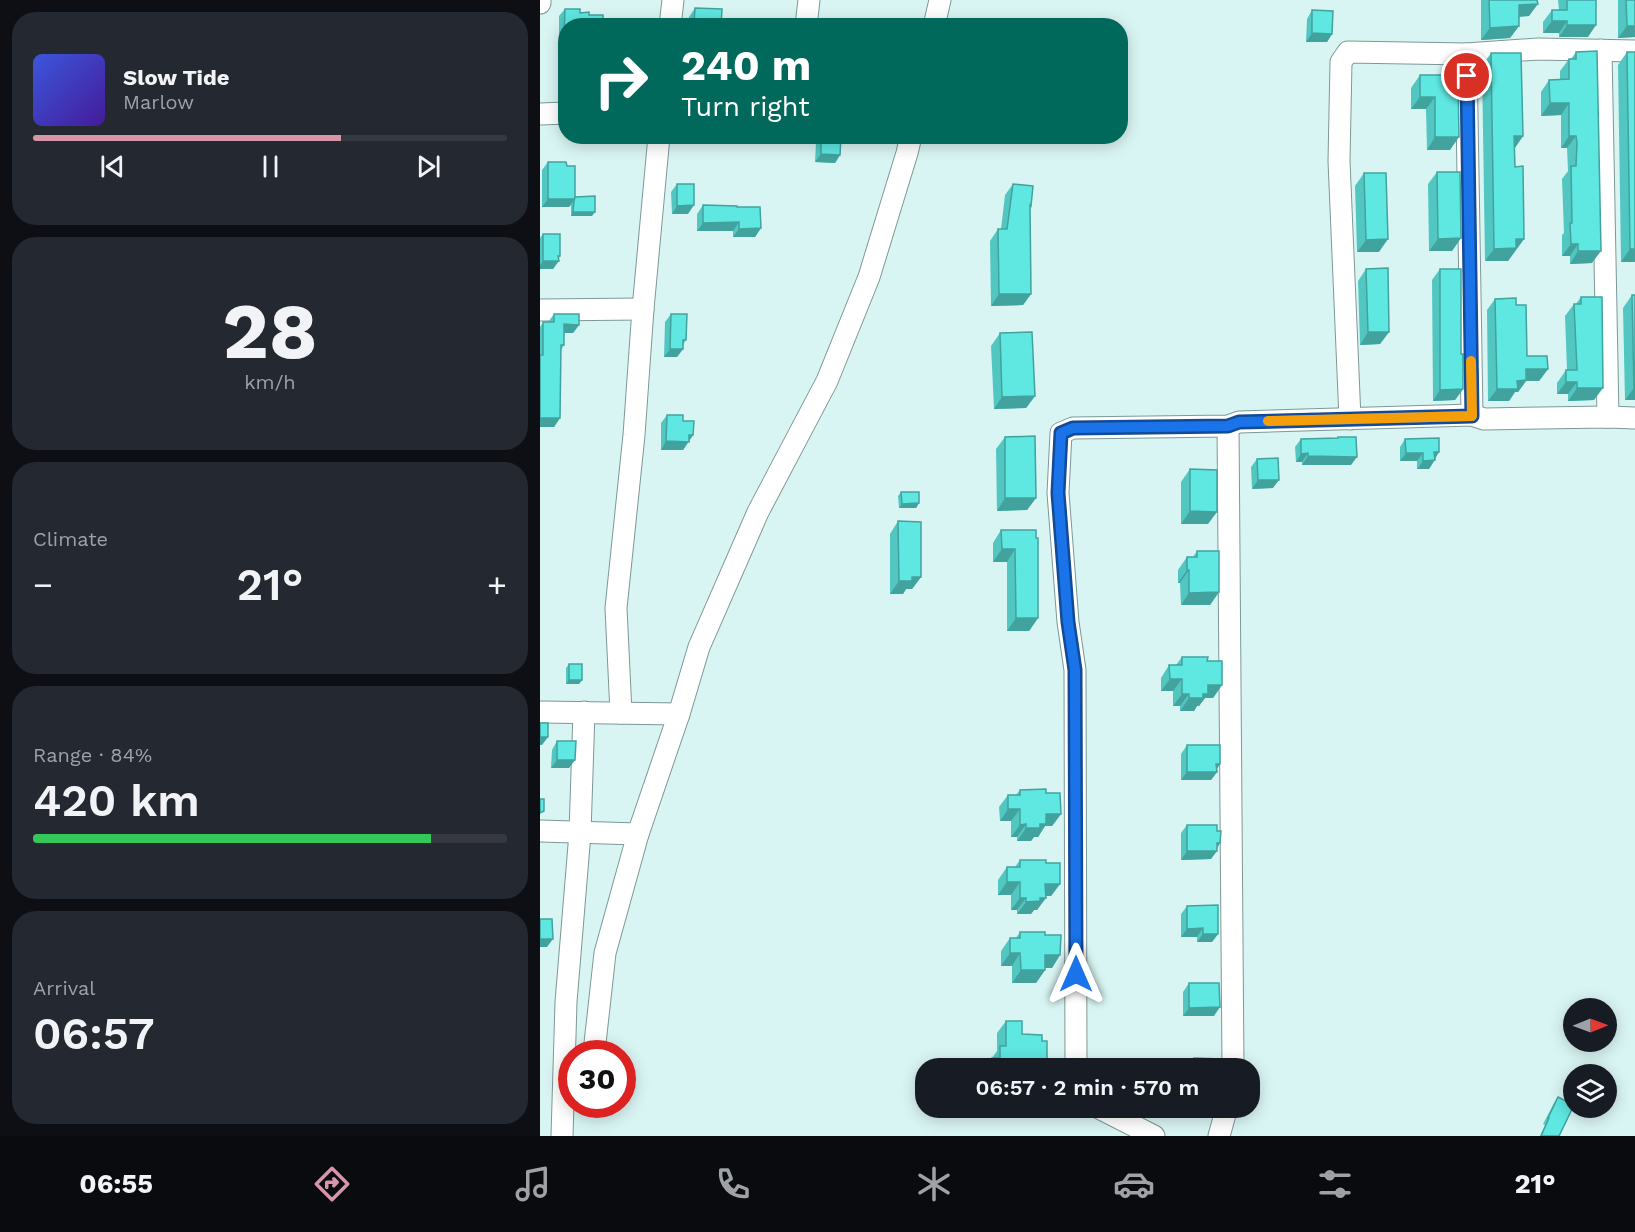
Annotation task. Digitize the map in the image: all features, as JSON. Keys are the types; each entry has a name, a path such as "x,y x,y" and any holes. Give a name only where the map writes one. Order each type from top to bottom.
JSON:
{"street":[{"path":"671,18 673,0"},
{"path":"807,18 809,0"},
{"path":"936,18 940,0"},
{"path":"1350,419 1339,161 1341,62 1348,52 1466,54 1538,49 1635,51"},
{"path":"1601,50 1608,417"},
{"path":"1466,54 1472,416"},
{"path":"540,114 558,113"},
{"path":"621,713 616,608 634,435 658,144"},
{"path":"595,1040 605,953 638,834 699,647 758,512 827,381 869,277 909,144"},
{"path":"540,310 643,309"},
{"path":"1076,1058 1075,670 1068,622 1058,493 1061,433 1073,428 1228,426 1239,422 1350,419 1472,416 1484,419 1635,418"},
{"path":"1228,426 1233,1058"},
{"path":"540,712 679,714"},
{"path":"562,1136 566,1002 580,833 584,712"},
{"path":"540,831 638,834"},
{"path":"1119,1118 1154,1136"},
{"path":"1219,1136 1224,1118"}],"building":[{"path":"1489,0 1537,0 1538,4 1519,5 1519,26 1490,28"},
{"path":"1567,0 1596,0 1596,25 1567,25 1567,21 1552,21 1552,10 1567,10"},
{"path":"1626,0 1635,0 1635,26 1627,26"},
{"path":"695,8 722,9 721,18 694,18"},
{"path":"565,9 580,9 580,13 603,15 603,18 565,18"},
{"path":"1312,10 1333,11 1332,34 1312,33"},
{"path":"1597,51 1601,251 1578,251 1578,244 1571,244 1570,223 1572,223 1571,166 1576,166 1576,136 1569,136 1569,103 1550,103 1549,80 1569,79 1569,59 1576,59 1576,52"},
{"path":"1627,52 1635,52 1635,249 1630,249"},
{"path":"1491,53 1521,53 1523,136 1514,136 1515,167 1523,166 1524,239 1516,239 1516,248 1494,249"},
{"path":"1420,75 1458,75 1459,137 1435,137 1435,97 1420,97"},
{"path":"821,144 841,144 840,155 821,154"},
{"path":"548,162 566,162 567,166 575,166 575,199 548,199"},
{"path":"1437,172 1460,172 1461,238 1438,239"},
{"path":"1364,173 1386,173 1388,239 1366,240"},
{"path":"677,184 694,184 694,205 677,206"},
{"path":"1013,184 1033,186 1030,205 1031,294 999,294 998,229 1007,229"},
{"path":"595,196 595,212 573,212 575,197"},
{"path":"703,205 760,207 761,228 739,229 739,222 703,223"},
{"path":"543,234 560,234 559,261 543,261"},
{"path":"1388,268 1389,332 1368,332 1366,269"},
{"path":"1440,269 1461,269 1463,389 1440,390"},
{"path":"1632,295 1635,295 1635,388 1634,388"},
{"path":"1581,297 1602,297 1603,388 1577,388 1577,382 1566,382 1566,370 1577,370 1574,304 1581,304"},
{"path":"1516,298 1516,305 1526,305 1527,356 1547,356 1548,369 1526,369 1526,380 1517,381 1518,389 1497,389 1495,299"},
{"path":"554,314 579,314 579,325 564,324 564,345 561,345 560,418 540,418 540,355 543,355 543,322 554,322"},
{"path":"671,314 687,314 686,340 683,340 683,349 670,349"},
{"path":"1032,332 1035,396 1002,397 1000,333"},
{"path":"667,415 683,415 683,421 694,421 693,435 689,435 689,442 666,441"},
{"path":"1035,436 1036,498 1005,498 1005,437"},
{"path":"1356,437 1357,457 1301,454 1301,439"},
{"path":"1439,438 1439,452 1434,452 1435,460 1423,461 1423,453 1406,453 1405,439"},
{"path":"1278,458 1279,480 1258,480 1257,459"},
{"path":"1190,469 1217,470 1217,512 1190,511"},
{"path":"901,492 919,492 919,503 902,504"},
{"path":"898,521 921,522 921,577 912,577 912,581 899,581"},
{"path":"1001,530 1036,530 1036,538 1038,538 1038,618 1016,618 1015,549 1002,549"},
{"path":"1197,551 1219,551 1219,592 1189,593 1187,557 1197,557"},
{"path":"1182,657 1208,657 1207,661 1222,661 1222,685 1208,685 1208,694 1203,694 1203,698 1189,698 1189,694 1182,694 1182,679 1170,679 1169,665 1182,665"},
{"path":"569,664 582,664 582,680 569,680"},
{"path":"540,723 548,723 548,737 540,737"},
{"path":"557,741 576,741 575,760 557,760"},
{"path":"1187,745 1220,745 1220,764 1216,764 1217,772 1187,772"},
{"path":"1046,789 1046,793 1060,793 1061,814 1046,814 1046,824 1040,824 1040,828 1026,828 1026,824 1020,825 1020,809 1008,809 1008,795 1020,795 1020,790"},
{"path":"540,799 544,799 544,811 540,813"},
{"path":"1187,825 1217,825 1217,831 1221,831 1217,851 1187,851"},
{"path":"1020,860 1046,860 1046,863 1060,863 1060,884 1045,884 1046,898 1026,902 1026,898 1020,898 1020,882 1007,882 1007,867 1020,867"},
{"path":"1218,905 1218,934 1203,934 1203,928 1187,929 1187,906"},
{"path":"540,919 552,919 553,939 540,939"},
{"path":"1020,932 1045,932 1045,935 1061,935 1060,955 1045,955 1045,970 1021,970 1020,953 1010,953 1010,938 1020,938"},
{"path":"1189,983 1219,983 1220,1007 1189,1008"},
{"path":"1006,1021 1022,1021 1022,1034 1042,1035 1042,1041 1047,1041 1047,1058 1000,1058 1000,1046 1006,1046"},
{"path":"1558,1097 1563,1100 1563,1118 1568,1118 1559,1136 1541,1136"}],"slow traffic":[{"path":"1268,421 1472,416 1471,361"}],"route":[{"path":"1076,974 1075,670 1068,622 1058,493 1061,433 1073,428 1228,426 1239,422 1472,416 1467,76"}]}
